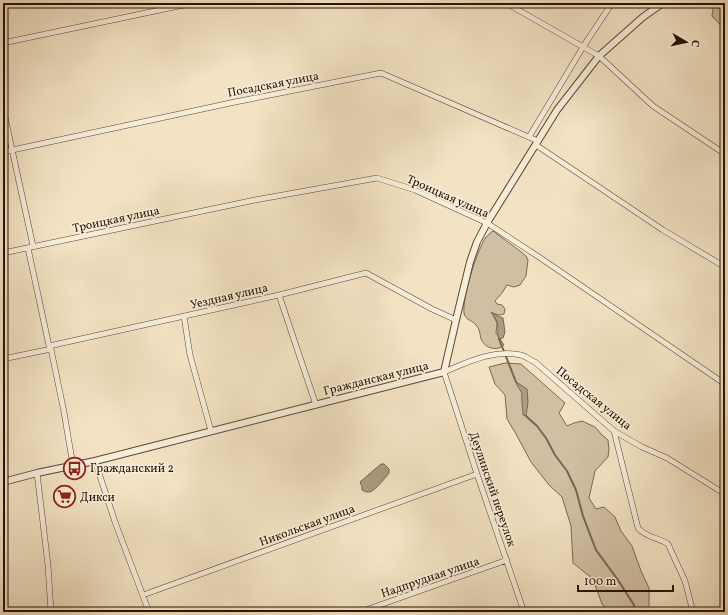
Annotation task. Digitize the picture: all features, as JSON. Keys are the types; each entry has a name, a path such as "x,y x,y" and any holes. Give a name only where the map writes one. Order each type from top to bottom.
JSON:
{"street":[{"path":"3,43 193,3"},
{"path":"506,3 599,56 653,106 725,154"},
{"path":"529,137 583,47 612,3"},
{"name":"Гражданская улица","path":"3,482 37,473 95,461 444,372 470,262 477,242 487,224 557,110 599,56 642,17 663,3"},
{"name":"Посадская улица","path":"3,152 235,102 381,73 529,137 663,230 725,267"},
{"path":"3,108 34,246"},
{"name":"Троицкая улица","path":"3,253 255,200 377,178 415,190 487,224 539,257 725,384"},
{"path":"28,248 64,412 74,466"},
{"name":"Уездная улица","path":"3,359 280,295 366,273 432,309 456,320"},
{"path":"280,295 316,405"},
{"path":"184,316 190,355 212,431"},
{"name":"Посадская улица","path":"444,372 486,356 505,353 522,355 535,362 614,431 642,447 667,458 725,494"},
{"name":"Деулинский переулок","path":"444,372 524,612"},
{"path":"614,431 638,528 641,532 668,544 685,581 693,612"},
{"path":"95,461 115,522 144,595 149,612"},
{"path":"37,473 48,564 51,612"},
{"name":"Никольская улица","path":"144,595 477,474"},
{"name":"Надпрудная улица","path":"360,612 507,560"}],"shaded area":[{"path":"714,3 725,3 725,30 712,16"},
{"path":"493,231 520,251 528,260 526,276 520,285 514,287 507,285 495,301 497,304 502,305 505,309 504,314 502,315 492,313 497,323 496,333 504,345 499,348 491,348 484,344 479,330 474,323 467,319 464,313 465,297 478,252 486,237"},
{"path":"491,312 503,318 505,332 503,338 499,339 498,323"},
{"path":"505,363 521,364 565,403 559,413 567,426 582,421 595,427 608,440 608,457 595,471 589,498 596,509 604,507 615,517 621,531 632,546 649,588 649,612 609,612 602,604 593,579 573,563 571,526 562,497 549,485 531,462 507,419 505,395 495,384 489,367"},
{"path":"516,382 527,389 528,402 526,416 523,415 522,393"},
{"path":"381,464 384,464 389,469 389,473 372,491 367,492 362,490 360,482"}],"waterway":[{"path":"499,339 516,382"},
{"path":"526,416 537,426 546,438 555,455 567,471 576,490 583,516 596,550 634,605 634,612"}],"place":[{"name":"Гражданский 2","path":"75,468"},
{"name":"Дикси","path":"64,497"}]}
